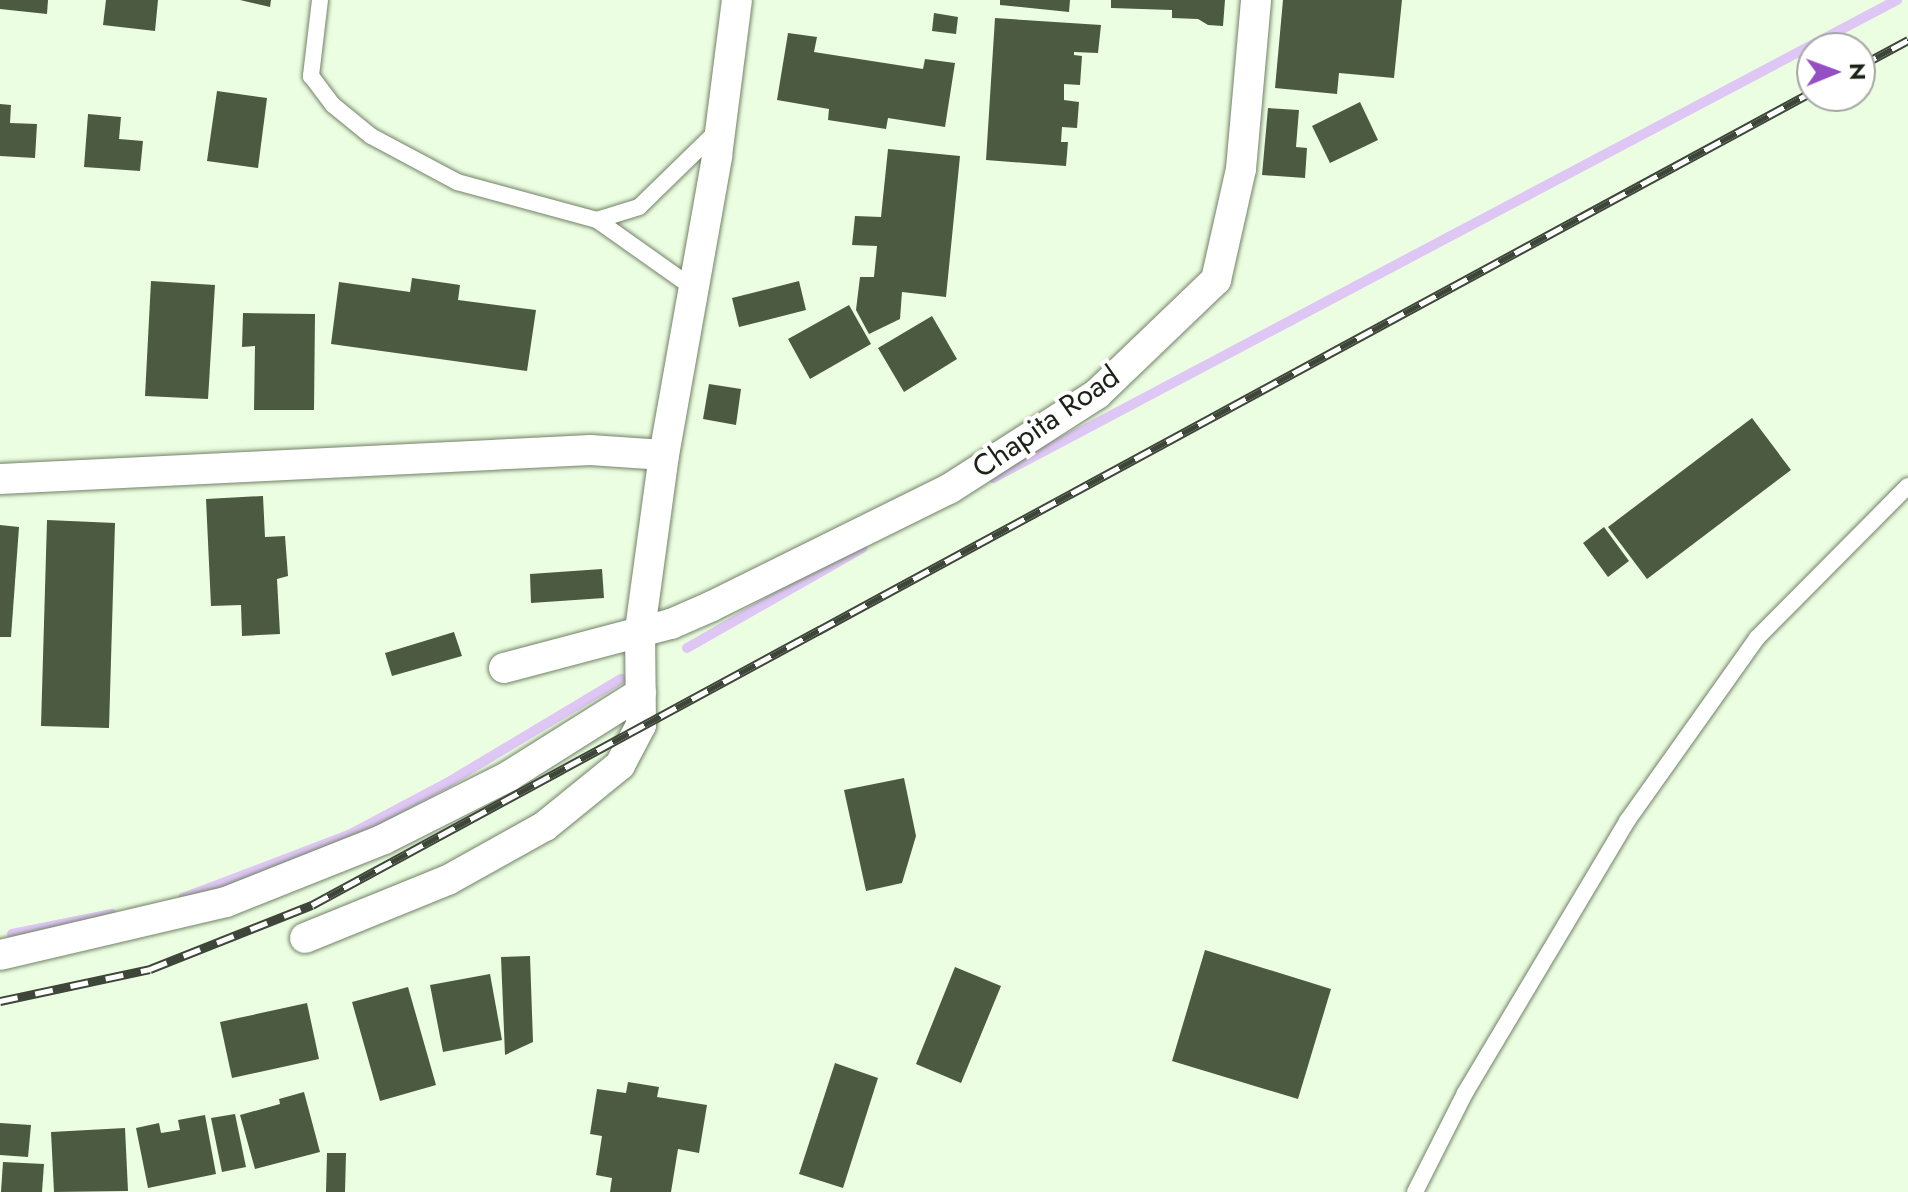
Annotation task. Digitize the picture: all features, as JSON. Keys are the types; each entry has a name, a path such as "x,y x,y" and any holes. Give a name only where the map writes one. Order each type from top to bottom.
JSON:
{"street":[{"path":"305,938 448,880 545,826 620,765 641,725 640,630 664,455 721,128 737,0"},
{"name":"Chapita Road","path":"504,668 671,624 712,606 949,489 1097,394 1216,280 1241,169 1256,0"},
{"path":"0,479 590,450 664,455"},
{"path":"0,955 226,902 384,839 509,776 641,693"}],"lane":[{"path":"320,0 311,76 333,105 371,136 457,182 597,220 693,288"},
{"path":"597,220 639,207 721,128"},
{"path":"1415,1192 1465,1093 1627,821 1757,638 1908,486"}],"building":[{"path":"0,0 48,0 47,14 0,9"},
{"path":"106,0 158,0 155,31 103,25"},
{"path":"240,0 271,0 270,7"},
{"path":"1000,0 1070,0 1069,12 1000,5"},
{"path":"1111,0 1225,0 1223,26 1208,25 1198,19 1172,18 1172,10 1111,8"},
{"path":"1283,0 1402,0 1394,78 1339,73 1337,94 1275,88"},
{"path":"934,13 958,17 956,34 932,31"},
{"path":"995,18 1101,25 1098,53 1074,52 1074,55 1082,56 1080,85 1064,84 1064,100 1079,102 1077,128 1062,127 1061,142 1068,142 1066,166 986,160"},
{"path":"788,33 817,37 814,52 923,69 925,59 955,63 945,127 888,118 886,129 828,120 829,109 777,100"},
{"path":"217,91 267,98 258,168 207,161"},
{"path":"1360,102 1378,140 1330,163 1312,126"},
{"path":"0,104 11,105 10,123 37,124 35,158 0,156"},
{"path":"1268,108 1299,110 1296,147 1307,148 1305,178 1262,175"},
{"path":"88,114 121,117 119,139 143,141 140,171 84,167"},
{"path":"888,149 960,156 946,297 902,292 900,319 869,334 856,310 860,277 874,277 877,246 852,245 855,216 881,217"},
{"path":"412,278 460,285 458,300 536,310 527,371 331,344 339,282 410,292"},
{"path":"151,281 215,285 208,399 145,396"},
{"path":"799,281 806,310 739,327 732,298"},
{"path":"849,305 871,344 810,379 788,339"},
{"path":"243,313 315,314 314,410 254,410 255,346 242,347"},
{"path":"932,316 957,359 904,392 878,348"},
{"path":"709,384 741,389 736,425 703,419"},
{"path":"1752,418 1791,470 1647,579 1608,527"},
{"path":"263,496 265,537 285,536 288,576 277,579 280,634 242,636 241,605 211,606 206,499"},
{"path":"47,520 115,523 109,728 41,726"},
{"path":"0,525 19,527 11,637 0,637"},
{"path":"1604,527 1629,561 1608,577 1583,543"},
{"path":"602,569 604,598 531,603 530,574"},
{"path":"454,632 462,656 392,676 385,653"},
{"path":"904,778 916,836 902,883 866,891 844,790"},
{"path":"1205,950 1331,989 1298,1099 1172,1061"},
{"path":"530,956 533,1042 505,1055 501,957"},
{"path":"955,967 1001,986 961,1083 916,1064"},
{"path":"490,974 502,1040 443,1052 430,985"},
{"path":"408,987 436,1085 380,1101 352,1002"},
{"path":"307,1003 319,1059 232,1078 220,1022"},
{"path":"835,1063 878,1078 843,1188 799,1174"},
{"path":"628,1082 659,1087 657,1097 707,1105 699,1153 678,1149 671,1192 610,1192 612,1178 596,1175 602,1136 590,1134 597,1089 626,1093"},
{"path":"304,1092 320,1152 255,1169 240,1115 280,1104 279,1099"},
{"path":"235,1114 246,1167 222,1172 211,1118"},
{"path":"205,1115 216,1174 148,1188 136,1128 159,1123 161,1133 180,1130 178,1120"},
{"path":"0,1123 31,1125 28,1157 0,1155"},
{"path":"125,1128 128,1191 54,1192 51,1132"},
{"path":"327,1153 346,1153 345,1192 326,1192"},
{"path":"3,1162 44,1164 42,1192 1,1192"}],"waterway":[{"path":"993,478 1897,0"},
{"path":"687,648 862,548"},
{"path":"183,898 349,835 447,783 621,679"},
{"path":"12,934 112,914"}],"railway":[{"path":"1876,57 1908,40"},
{"path":"0,1001 150,969 312,905 1796,101"}]}
